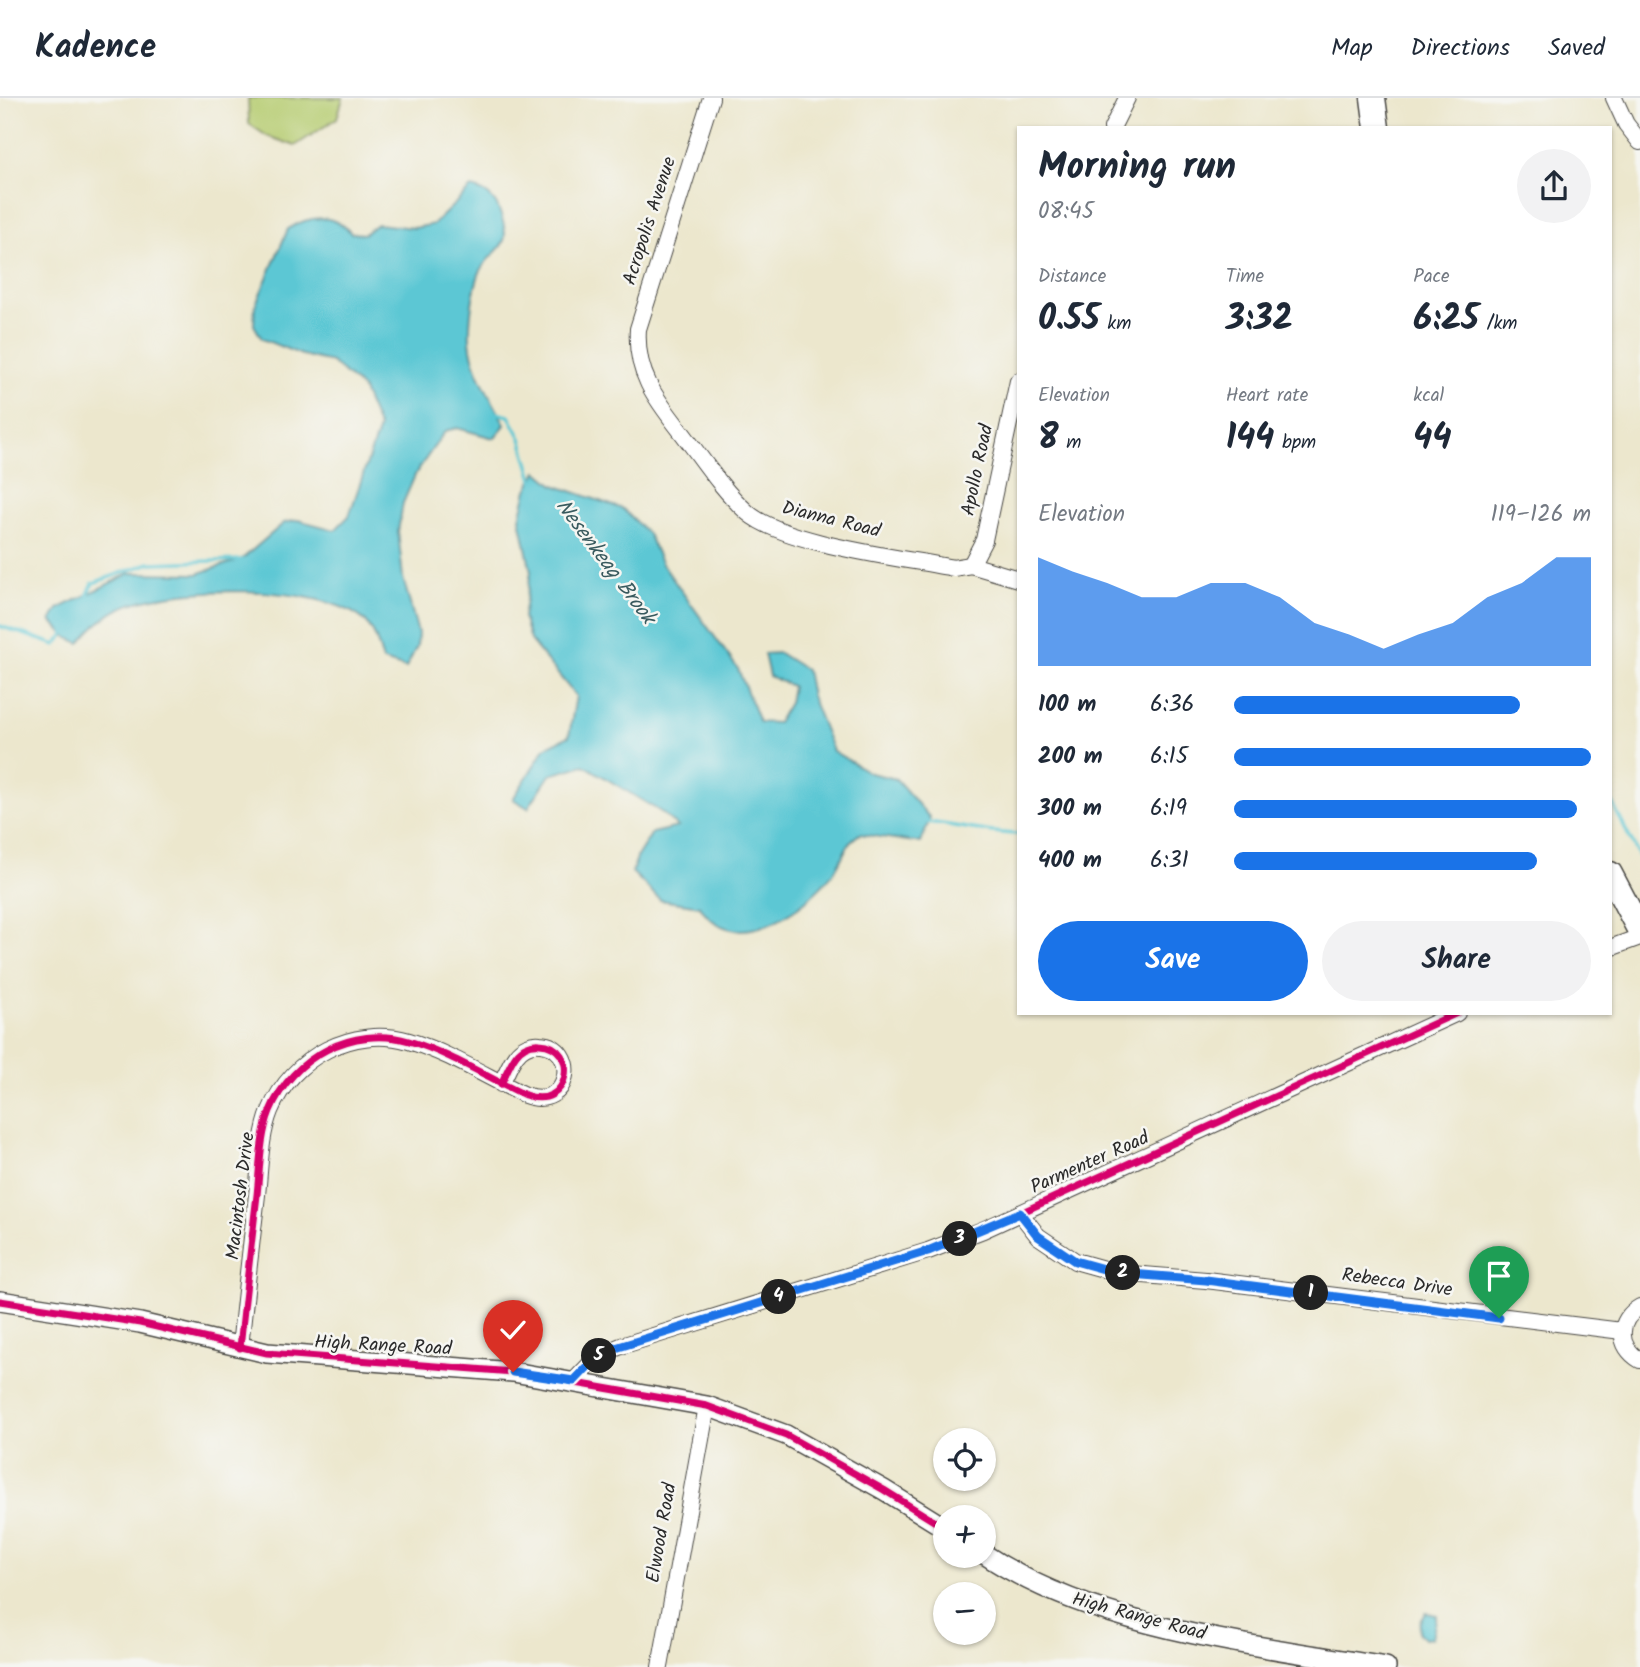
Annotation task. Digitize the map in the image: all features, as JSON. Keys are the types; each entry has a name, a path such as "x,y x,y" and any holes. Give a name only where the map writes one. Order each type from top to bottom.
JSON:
{"main road":[{"path":"1373,98 1377,126"},
{"path":"1612,878 1640,931"}],"street":[{"name":"Acropolis Avenue","path":"638,359 638,329 712,98"},
{"path":"1113,126 1127,98"},
{"path":"1614,98 1626,124 1640,142"},
{"name":"Dianna Road","path":"638,359 655,398 739,503 762,522 788,534 953,568 971,565 1017,579"},
{"name":"Apollo Road","path":"971,565 984,540 1017,386"},
{"path":"1612,947 1640,937"},
{"name":"Parmenter Road","path":"574,1381 593,1361 609,1350 928,1251 1020,1213 1453,1015"},
{"name":"Macintosh Drive","path":"240,1348 264,1130 270,1112 289,1079 310,1059 334,1045 371,1037 409,1041 502,1084"},
{"name":"Rebecca Drive","path":"1020,1213 1038,1236 1075,1261 1118,1273 1206,1280 1622,1331"},
{"name":"High Range Road","path":"0,1301 140,1323 240,1348 296,1357 478,1368 574,1381 707,1406 786,1435 933,1521"},
{"path":"1640,1307 1630,1314 1622,1331 1626,1349 1640,1360"},
{"name":"Elwood Road","path":"660,1667 707,1406"},
{"name":"High Range Road","path":"996,1562 1024,1580 1081,1604 1234,1642 1386,1667"}],"green space":[{"path":"248,98 343,98 337,118 295,146 267,136 249,124"}],"water":[{"path":"471,188 492,198 504,225 503,243 481,269 477,281 472,302 470,333 474,363 505,425 494,438 457,428 445,431 416,473 403,503 398,531 403,578 418,633 417,646 406,668 383,661 369,626 346,609 283,594 209,592 144,600 110,615 80,643 68,638 51,621 58,609 130,573 197,574 242,559 284,523 298,520 335,530 349,516 379,428 362,388 331,362 302,355 262,339 254,325 255,306 288,229 296,224 313,219 329,219 351,233 364,234 377,224 414,228 434,224"},
{"path":"537,471 554,485 623,509 648,534 662,564 738,669 759,722 777,723 789,703 792,686 769,676 764,654 779,653 806,670 811,696 833,751 870,773 896,779 930,818 921,843 860,834 848,846 833,873 805,902 768,924 749,929 731,929 714,922 700,906 660,900 632,872 638,855 652,833 678,827 661,812 584,765 550,775 528,808 513,799 545,748 569,736 576,696 530,640 523,617 531,572 520,518 527,490"},
{"path":"1426,1613 1437,1615 1432,1638 1424,1639 1419,1633 1420,1623"}],"waterway":[{"name":"Nesenkeag Brook","path":"497,413 509,416 521,438 534,483"},
{"name":"Nesenkeag Brook","path":"87,596 93,583 150,563 243,560"},
{"name":"Nesenkeag Brook","path":"0,626 56,645 65,633"},
{"name":"Nesenkeag Brook","path":"1612,803 1640,858"},
{"name":"Nesenkeag Brook","path":"926,822 1017,834"}],"cycle path":[{"path":"574,1381 598,1356 621,1346 928,1251 983,1230 1453,1015"},
{"path":"240,1348 264,1131 270,1111 293,1075 309,1061 346,1042 388,1037 424,1046 468,1066 496,1081 511,1088 525,1095 540,1098 561,1087 565,1077 565,1065 561,1055 553,1047 530,1045 516,1055 510,1065 508,1069 503,1080 501,1084"},
{"path":"0,1301 140,1323 267,1353 513,1372 707,1406 786,1435 933,1521"}],"route":[{"path":"513,1372 574,1381 598,1356 609,1350 928,1251 997,1225 1020,1213 1038,1236 1075,1261 1118,1273 1206,1280 1499,1318"}]}
